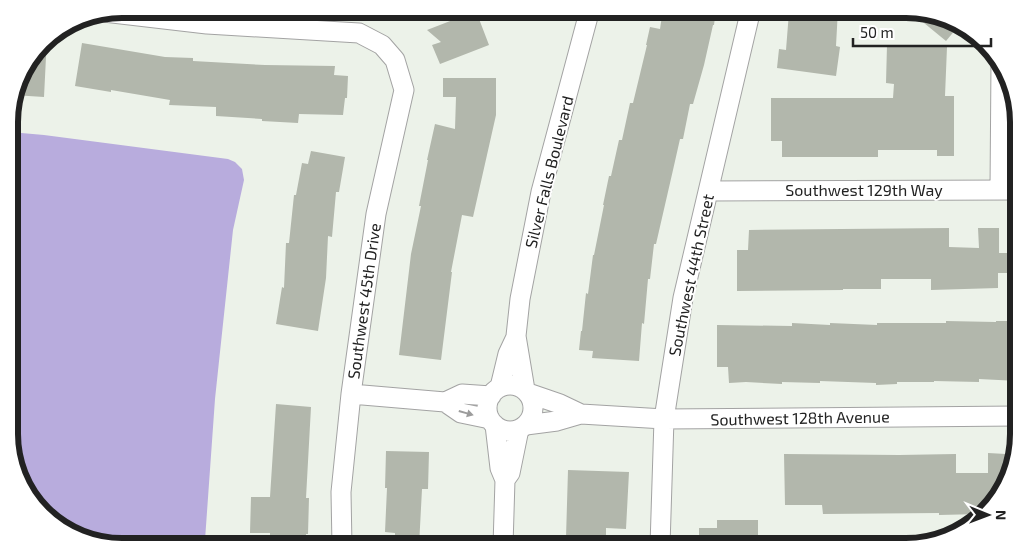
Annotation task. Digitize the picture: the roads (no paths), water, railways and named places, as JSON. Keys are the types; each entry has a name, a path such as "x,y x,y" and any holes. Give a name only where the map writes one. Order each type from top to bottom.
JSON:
{"street":[{"name":"Southwest 45th Drive","path":"156,18 207,24 359,33 382,45 395,60 404,90 376,214 350,394 341,492 342,538"},
{"name":"Silver Falls Boulevard","path":"527,392 516,336 520,299 541,192 588,18"},
{"name":"Southwest 44th Street","path":"660,537 664,419 683,298 749,18"},
{"path":"1000,190 1001,78"},
{"name":"Southwest 129th Way","path":"708,191 1010,190"},
{"name":"Silver Falls Boulevard","path":"495,391 516,336"},
{"path":"445,402 462,394 495,391 507,384 520,386 527,392 532,399 533,413 522,427 510,473 504,480"},
{"path":"495,391 487,407 504,480 503,538"},
{"name":"Southwest 128th Avenue","path":"527,392 581,414"},
{"path":"350,394 445,402 461,413 492,422 506,431 522,427"},
{"name":"Southwest 128th Avenue","path":"522,427 581,414 664,419 1010,416"}]}
